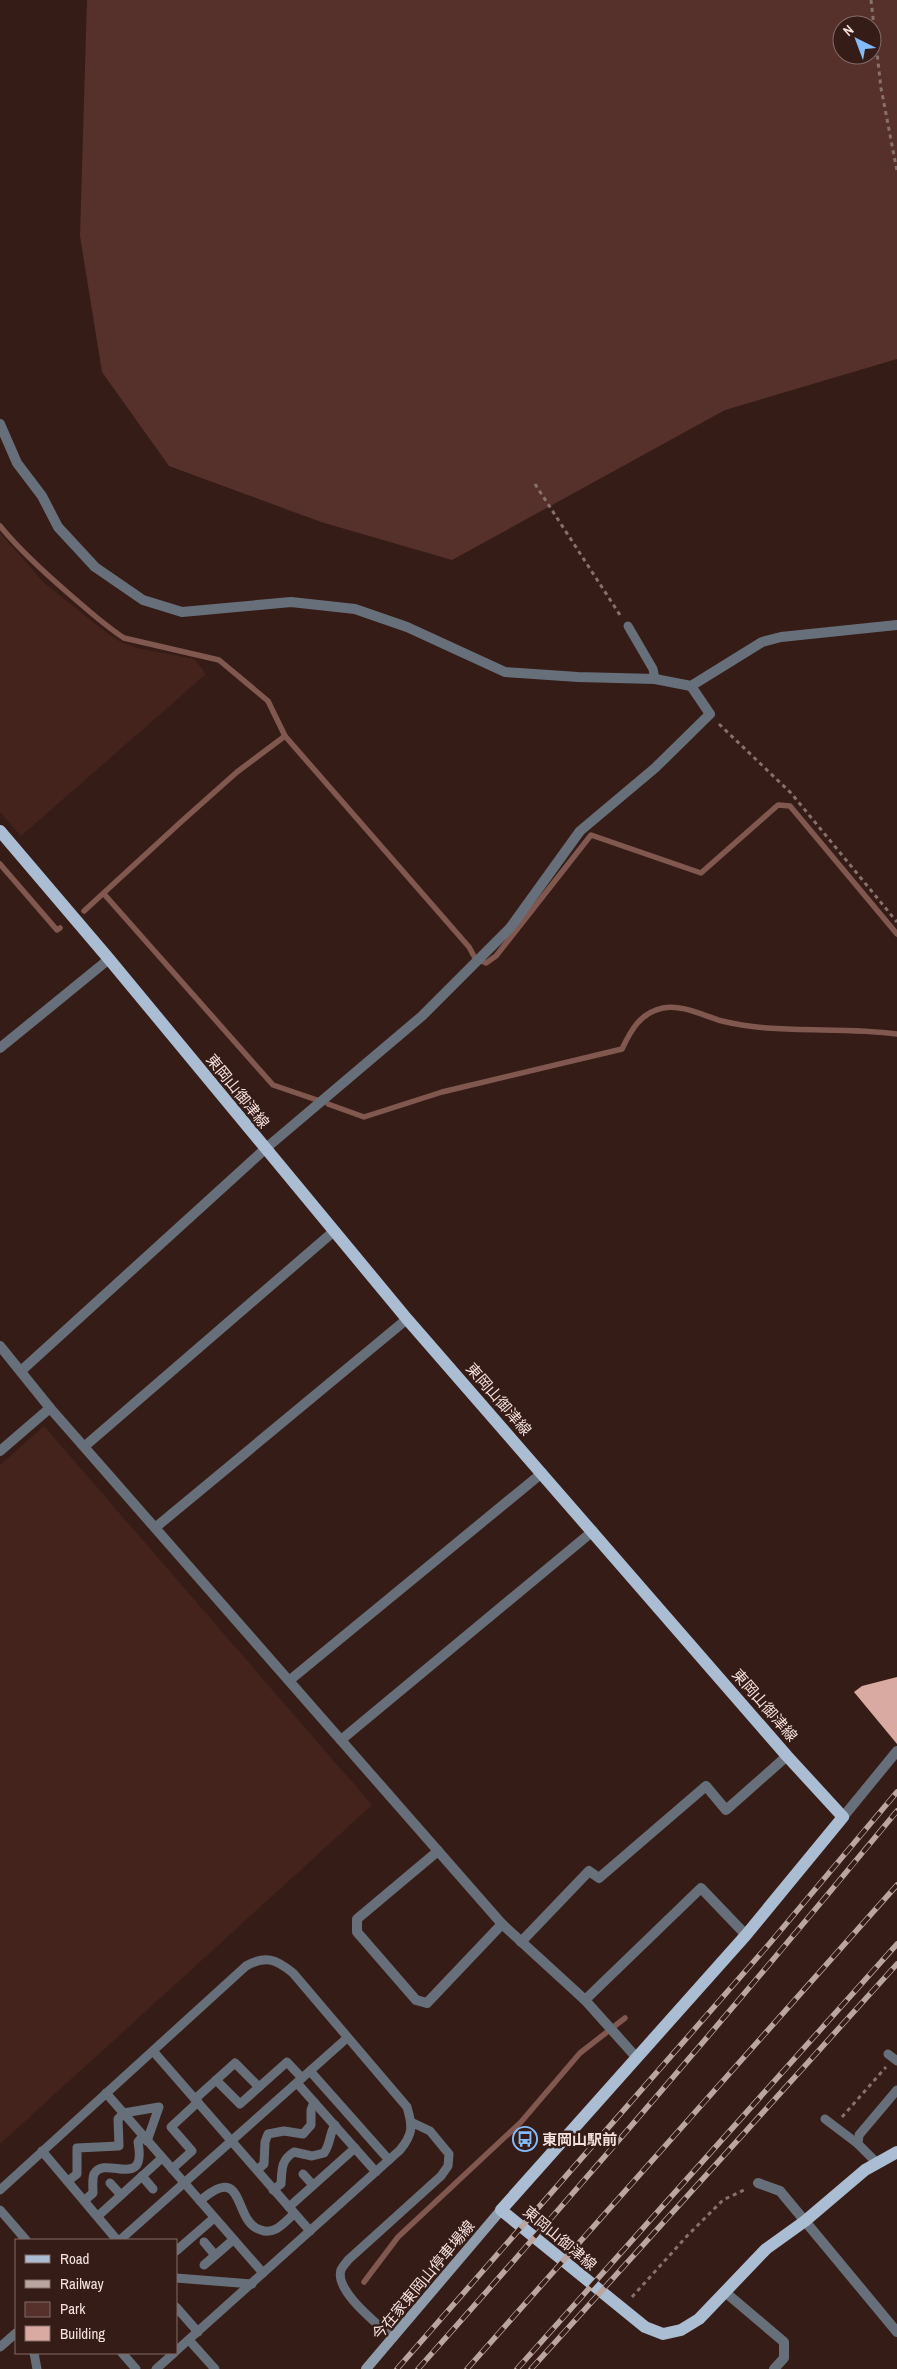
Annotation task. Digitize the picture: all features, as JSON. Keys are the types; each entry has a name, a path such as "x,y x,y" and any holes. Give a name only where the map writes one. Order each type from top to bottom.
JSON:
{"main road":[{"name":"東岡山御津線","path":"0,831 109,959 333,1232 787,1756 843,1817 746,1935 502,2210 621,2309 645,2327 663,2334 681,2330 699,2319 766,2250 805,2221 865,2170 897,2152"},
{"name":"今在家東岡山停車場線","path":"366,2369 502,2210"}],"street":[{"path":"0,424 17,463 42,496 58,526 95,567 143,600 182,612 291,602 355,609 407,627 505,672 578,677 655,679 690,686 762,642 781,637 897,625"},
{"path":"21,1371 265,1150 364,1068 477,963 510,928 580,831 655,768 710,714 690,686"},
{"path":"0,1048 109,959"},
{"path":"85,1446 333,1232"},
{"path":"156,1527 407,1318"},
{"path":"0,1346 50,1408 502,1924 585,2000 636,2057"},
{"path":"0,1451 50,1408"},
{"path":"290,1680 542,1472"},
{"path":"341,1740 593,1531"},
{"path":"843,1817 897,1751"},
{"path":"522,1942 589,1871 600,1878 706,1786 726,1810 787,1756"},
{"path":"438,1851 356,1919 357,1932 416,2000 427,2003 502,1924"},
{"path":"585,2000 701,1888 746,1935"},
{"path":"758,2183 780,2191 896,2330"},
{"path":"725,2292 784,2342 784,2358 774,2369"}],"lane":[{"path":"628,626 653,669 655,679"},
{"path":"0,2190 246,1966 257,1960 269,1960 280,1963 293,1973 407,2107 412,2122 410,2138 376,2172 178,2349"},
{"path":"120,2239 347,2038"},
{"path":"153,2050 310,2231"},
{"path":"216,2080 240,2104 287,2062 314,2102 376,2172"},
{"path":"172,2169 192,2151 171,2127 216,2080 235,2063 259,2087"},
{"path":"310,2071 389,2160"},
{"path":"858,2144 860,2135 897,2090"},
{"path":"106,2093 263,2273"},
{"path":"256,2170 264,2164 264,2142 268,2134 284,2131 303,2134 312,2125 311,2110 314,2102"},
{"path":"68,2181 77,2174 77,2148 119,2146 118,2118 124,2113 158,2106 145,2139 138,2142 139,2161 134,2167 127,2170 105,2166 98,2170 93,2176 92,2193 85,2200"},
{"path":"825,2119 858,2144 877,2163"},
{"path":"393,2338 351,2298 341,2280 341,2270 348,2260 441,2176 448,2166 450,2154 430,2131 412,2122"},
{"path":"273,2190 280,2184 282,2164 286,2156 294,2152 312,2156 324,2153 329,2146 330,2133 335,2125"},
{"path":"200,2201 211,2191 219,2188 230,2190 240,2200 242,2212 249,2224 263,2231 276,2229 313,2185 355,2148"},
{"path":"42,2151 118,2239"},
{"path":"98,2216 162,2158"},
{"path":"303,2174 313,2185"},
{"path":"142,2176 153,2189"},
{"path":"110,2183 121,2195"},
{"path":"0,2210 25,2239"},
{"path":"178,2250 214,2218"},
{"path":"204,2265 233,2240"},
{"path":"204,2242 215,2255"},
{"path":"178,2278 252,2284"},
{"path":"178,2309 198,2332"},
{"path":"0,2347 15,2333"},
{"path":"189,2340 215,2369"},
{"path":"34,2354 37,2369"},
{"path":"123,2354 136,2369"},
{"path":"156,2369 173,2354"}],"path":[{"path":"871,0 881,88 897,171"},
{"path":"535,484 628,626"},
{"path":"710,714 791,793 897,922"},
{"path":"840,2119 893,2058"},
{"path":"621,2309 687,2236 723,2200 758,2183"}],"shaded area":[{"path":"0,533 44,583 107,633 121,642 137,648 194,659 206,674 21,836 0,812"},
{"path":"44,1426 372,1805 0,2144 0,1465"}],"green space":[{"path":"87,0 897,0 897,359 725,410 452,560 321,522 169,466 102,372 80,236"}],"building":[{"path":"897,1677 897,1744 854,1692 862,1686"}],"waterway":[{"path":"0,526 17,546 45,573 99,620 124,638 219,660 268,701 285,736 469,947 475,958 486,963 496,956 591,835 701,873 778,805 790,806 897,934"},
{"path":"84,911 237,772 285,736"},
{"path":"0,864 57,930 60,928"},
{"path":"104,894 273,1085 317,1100"},
{"path":"328,1104 364,1117 442,1092 622,1049 629,1035 642,1018 655,1010 670,1007 685,1009 722,1021 765,1028 897,1034"},
{"path":"364,2282 398,2237 521,2122 580,2053 625,2018"}],"railway":[{"path":"397,2369 770,1943 897,1792"},
{"path":"418,2369 660,2092 897,1811"},
{"path":"467,2369 897,1885"},
{"path":"517,2369 897,1944"},
{"path":"531,2369 897,1964"}],"place":[{"name":"東岡山駅前","path":"525,2139"}]}
